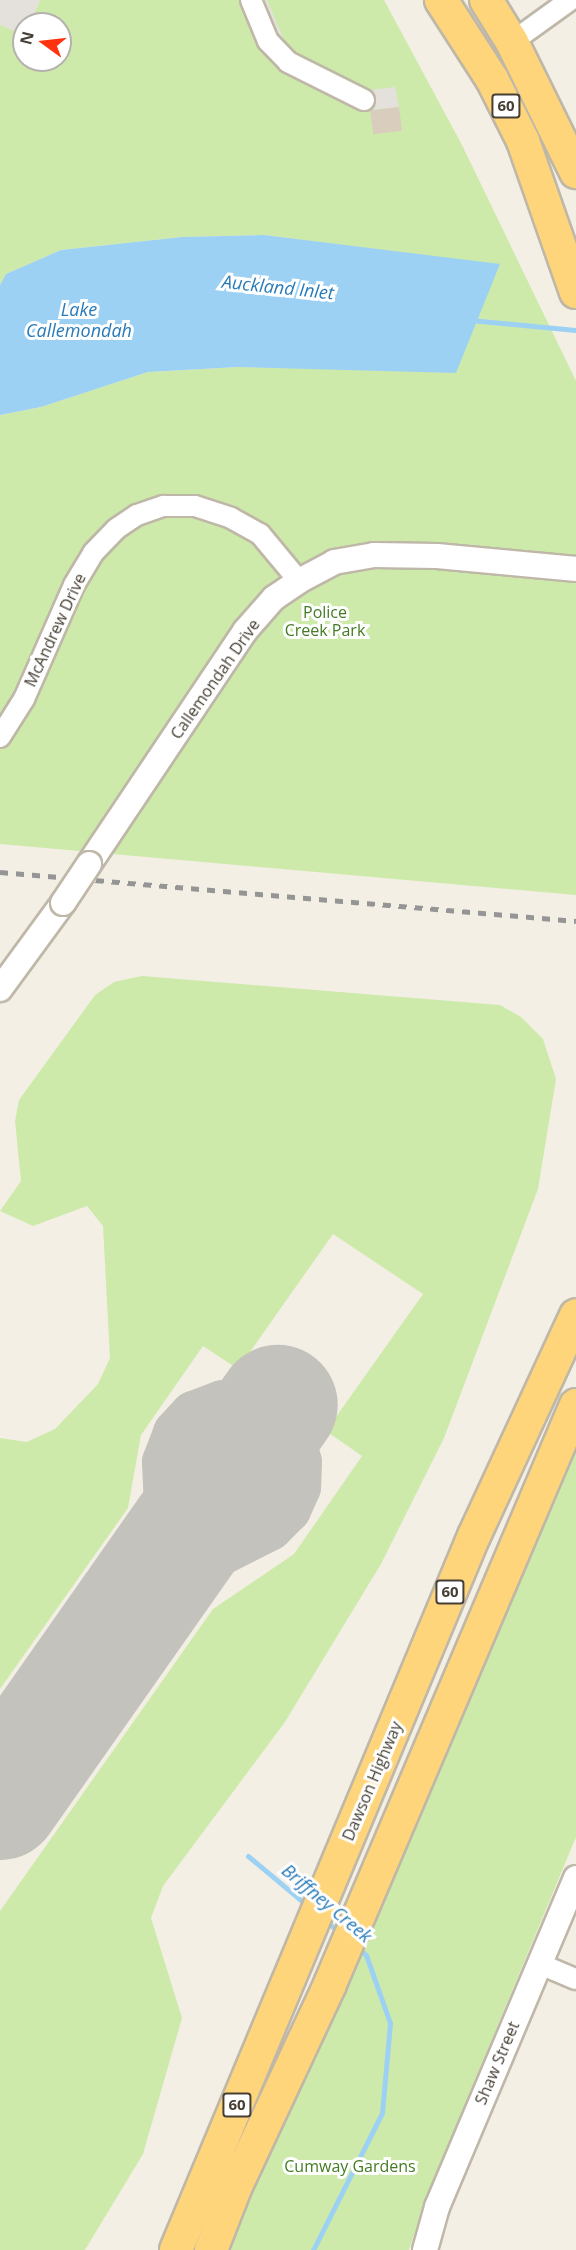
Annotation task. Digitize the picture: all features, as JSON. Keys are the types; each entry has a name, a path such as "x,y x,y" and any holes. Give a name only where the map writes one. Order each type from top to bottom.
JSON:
{"highway":[{"name":"60","path":"441,0 492,79 523,141 553,221 576,292"},
{"name":"60","path":"486,0 512,42 576,172"},
{"name":"Dawson Highway","path":"176,2250 474,1536 576,1315"},
{"name":"60","path":"211,2250 236,2186 330,1984 576,1405"}],"street":[{"path":"251,0 268,41 288,62 364,100"},
{"path":"512,42 570,0"},
{"name":"McAndrew Drive","path":"0,737 24,699 74,585 93,553 116,529 137,515 163,506 195,506 231,518 260,534 299,581"},
{"name":"Callemondah Drive","path":"0,989 63,903 245,631 274,598 334,562 374,555 438,556 576,569"},
{"name":"Shaw Street","path":"425,2250 436,2207 576,1878"},
{"path":"540,1964 576,1979"}],"green space":[{"name":"Police Creek Park","path":"40,0 384,0 462,145 576,381 576,895 0,844 0,415 41,407 148,372 238,367 371,368 500,265 264,235 182,237 61,250 6,274 0,285 0,24 12,30 12,72 72,72 72,12 34,12"},
{"path":"142,976 500,1005 521,1017 543,1039 556,1079 538,1189 444,1438 381,1564 285,1722 163,1886 151,1918 182,2018 143,2154 85,2250 0,2250 0,1911 213,1609 294,1554 362,1456 326,1431 423,1294 333,1234 238,1369 203,1346 141,1435 128,1508 0,1689 0,1438 27,1442 55,1429 98,1384 110,1358 103,1226 87,1206 33,1226 0,1211 21,1181 15,1121 19,1100 95,995 114,982"},
{"name":"Cumway Gardens","path":"576,1435 576,1837 426,2198 409,2250 223,2250"}],"shaded area":[{"path":"0,0 40,0 34,12 12,12 12,30 0,25"},
{"path":"243,0 267,0 286,45 318,68 371,90 395,87 399,107 370,110 350,105 288,73 261,44"}],"water":[{"name":"Lake Callemondah","path":"264,235 500,264 456,373 238,367 148,372 41,407 0,415 0,285 6,274 61,250 182,237"}],"building":[{"path":"399,107 402,131 373,134 370,111"}],"waterway":[{"name":"Auckland Inlet","path":"470,320 576,330"},
{"name":"Briffney Creek","path":"248,1856 309,1907"},
{"name":"Briffney Creek","path":"325,1920 341,1934"},
{"name":"Briffney Creek","path":"313,2250 382,2113 390,2023 366,1955 357,1948"}],"taxiway":[{"path":"95,1666 166,1555 169,1531 166,1462 177,1433 194,1415 223,1404 247,1405 275,1419 291,1438 298,1462 297,1487 287,1509 269,1527 150,1587"}],"runway":[{"path":"0,1800 278,1405"}],"railway":[{"path":"0,872 576,921"}]}
